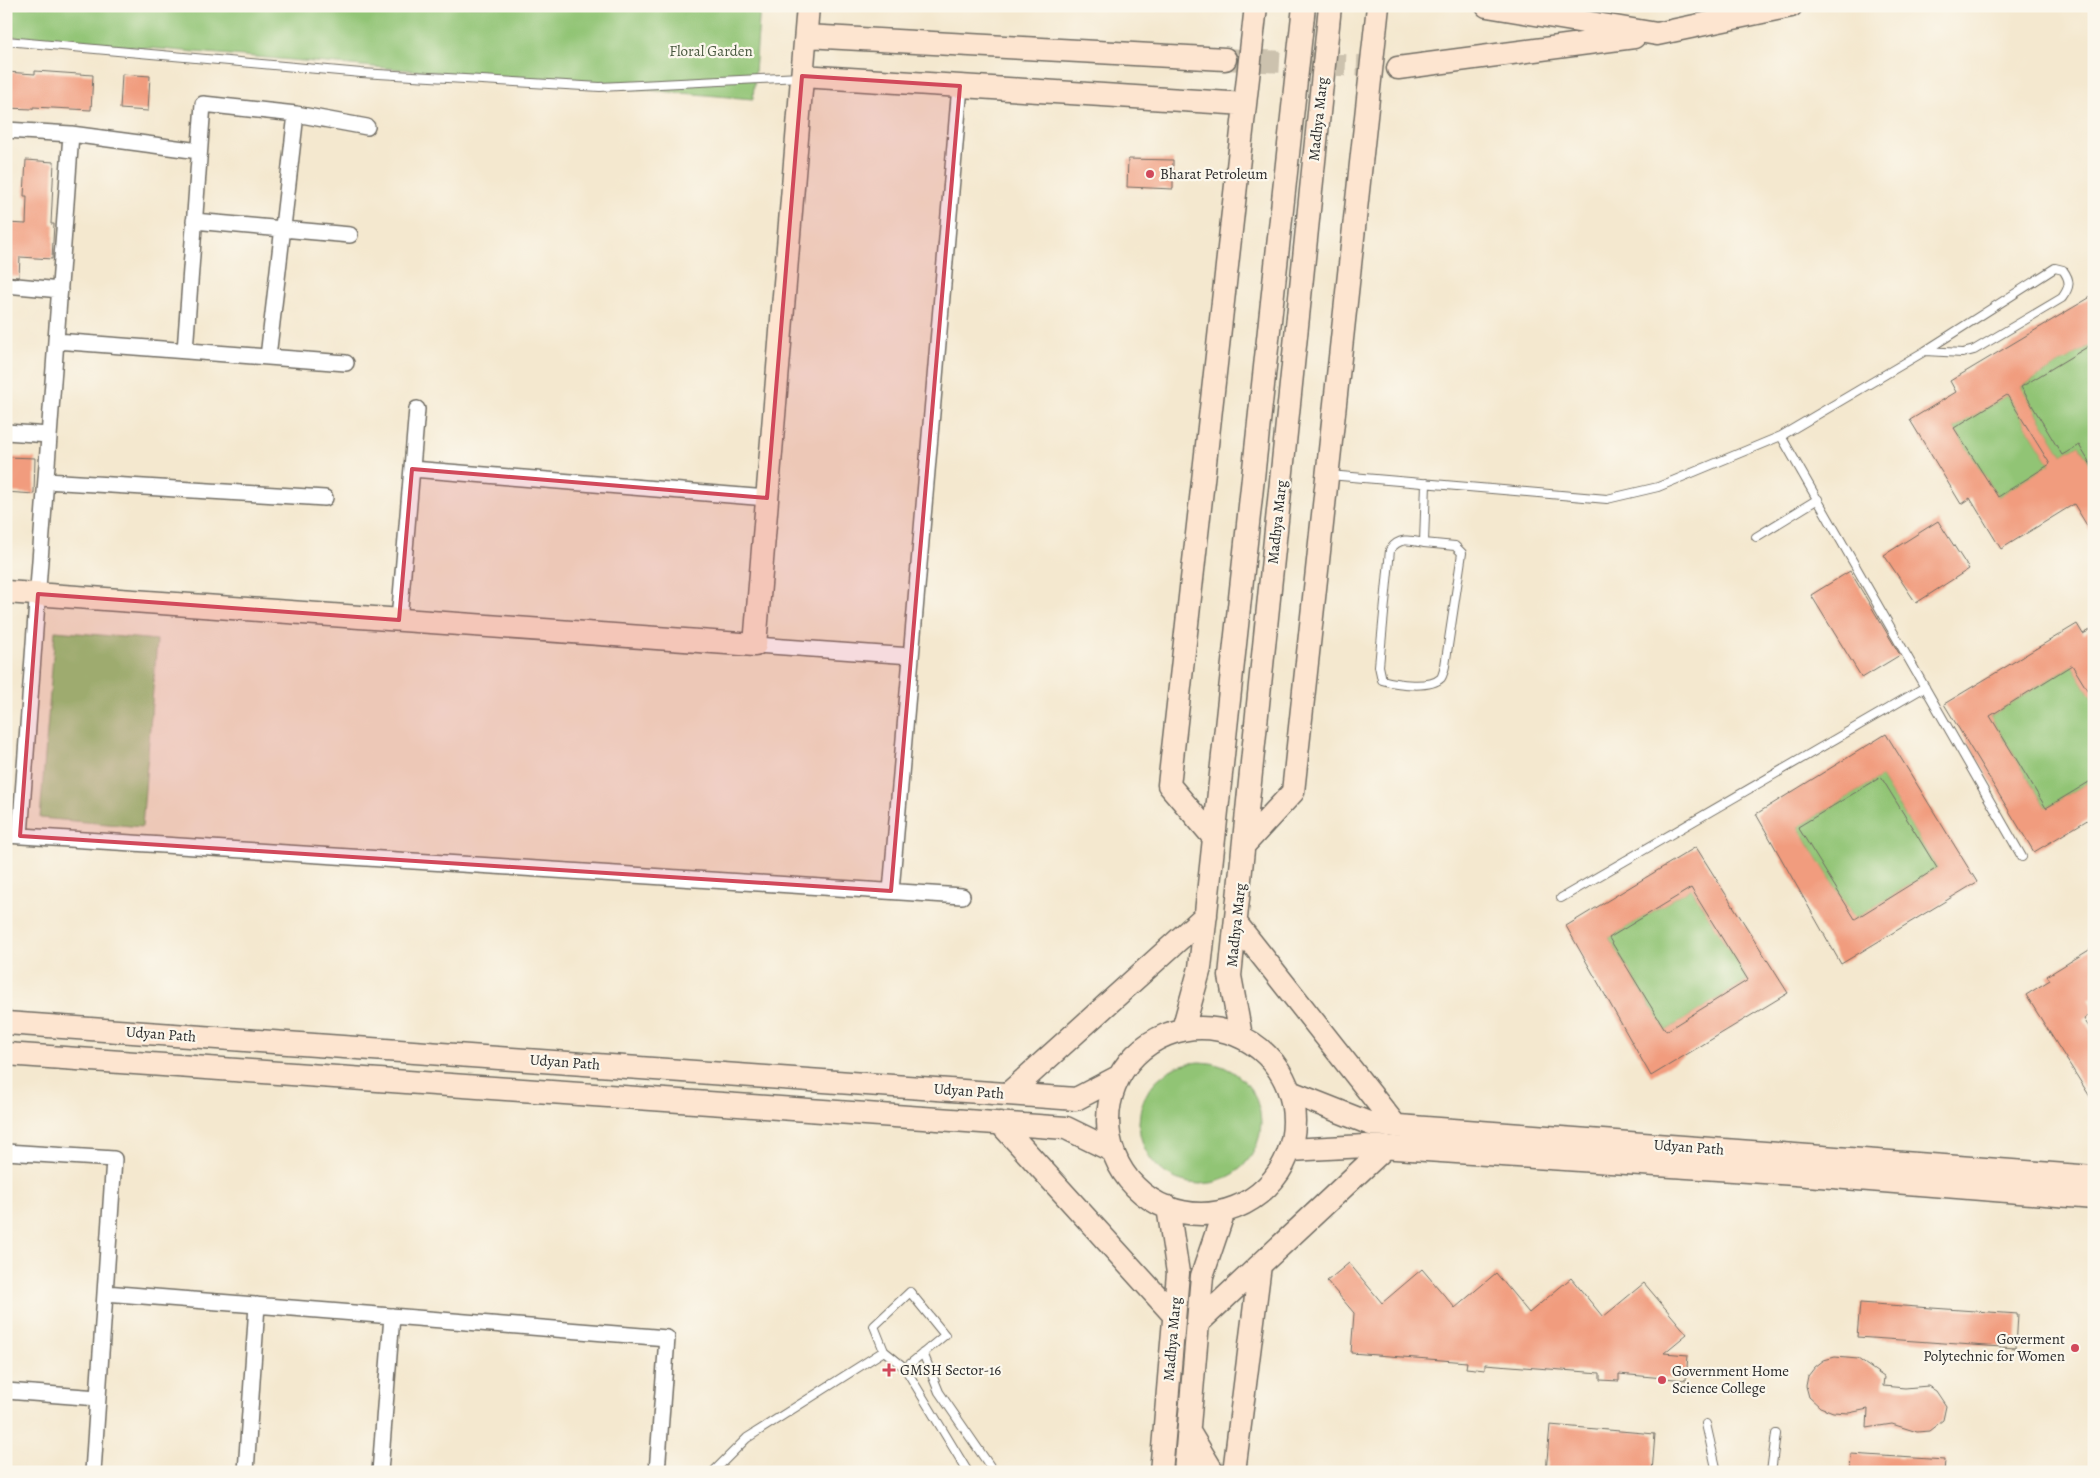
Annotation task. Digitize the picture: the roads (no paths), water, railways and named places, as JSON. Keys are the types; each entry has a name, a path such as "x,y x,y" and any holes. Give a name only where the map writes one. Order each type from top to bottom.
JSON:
{"main road":[{"path":"6,592 755,645 808,6"},
{"path":"1214,838 1169,785 1256,6"},
{"name":"Madhya Marg","path":"1183,1029 1200,968 1304,6"},
{"name":"Madhya Marg","path":"1241,1036 1230,976 1330,6"},
{"path":"1244,845 1293,792 1378,6"},
{"path":"1487,6 1657,34"},
{"path":"1398,68 1657,34 1791,6"},
{"path":"806,36 1225,58"},
{"path":"802,76 1245,104"},
{"path":"1008,1094 1206,915"},
{"path":"1236,923 1396,1126"},
{"name":"Udyan Path","path":"6,1023 1076,1099 1118,1077"},
{"path":"1183,1029 1218,1029 1241,1036 1268,1056 1279,1069 1290,1092 1293,1107 1293,1139 1290,1150 1278,1174 1258,1194 1242,1205 1224,1211 1211,1213 1184,1212 1168,1208 1154,1201 1136,1187 1120,1167 1109,1137 1111,1095 1118,1077 1125,1066 1156,1038 1183,1029"},
{"name":"Udyan Path","path":"6,1054 1066,1128 1113,1151"},
{"name":"Udyan Path","path":"1290,1092 1371,1124 2094,1177"},
{"path":"1000,1123 1174,1315"},
{"name":"Udyan Path","path":"1290,1150 1365,1146 1386,1147 1795,1174 2094,1198"},
{"path":"1198,1323 1386,1147"},
{"name":"Madhya Marg","path":"1161,1472 1178,1273 1168,1208"},
{"name":"Madhya Marg","path":"1185,1472 1202,1276 1224,1211"},
{"path":"1234,1472 1260,1265"},
{"path":"1189,1432 1213,1472"},
{"path":"1146,1472 1164,1439"}],"street":[{"path":"891,891 960,86"},
{"path":"185,351 203,104 296,114 367,127"},
{"path":"268,357 296,114"},
{"path":"6,130 71,134 199,151"},
{"path":"71,134 38,594 13,836 962,896"},
{"path":"194,220 350,235"},
{"path":"6,285 60,290"},
{"path":"56,341 346,363"},
{"path":"399,620 417,409"},
{"path":"6,432 49,435"},
{"path":"412,469 767,498"},
{"path":"46,480 326,498"},
{"path":"755,645 911,656"},
{"path":"6,1152 114,1159 93,1472"},
{"path":"105,1293 667,1338 657,1472"},
{"path":"246,1472 257,1305"},
{"path":"380,1472 392,1316"},
{"path":"6,1391 98,1398"}],"lane":[{"path":"6,41 361,73 600,87 802,76"},
{"path":"1327,475 1607,499 1658,487 1782,436 2056,268 2063,270 2069,278 2069,289 2062,298 1974,350 1963,353 1925,350"},
{"path":"1782,436 2022,857"},
{"path":"1424,543 1426,484"},
{"path":"1756,536 1818,499"},
{"path":"1407,539 1424,543 1455,546 1462,553 1445,666 1442,677 1433,683 1416,685 1391,683 1382,680 1379,666 1390,550 1395,543 1407,539"},
{"path":"1561,898 1925,687"},
{"path":"905,1368 945,1335 910,1292 874,1326 884,1351 905,1368 968,1472"},
{"path":"713,1472 747,1438 884,1351"},
{"path":"923,1353 939,1392 994,1472"},
{"path":"1706,1424 1717,1472"},
{"path":"1771,1472 1776,1434"}],"tunnel":[{"path":"1225,59 1398,68"}],"place":[{"name":"Bharat Petroleum","path":"1150,174"},
{"name":"Goverment Polytechnic for Women","path":"2075,1348"},
{"name":"GMSH Sector-16","path":"889,1370"},
{"name":"Government Home Science College","path":"1662,1380"}],"park label":[{"name":"Floral Garden","path":"711,51"}]}
